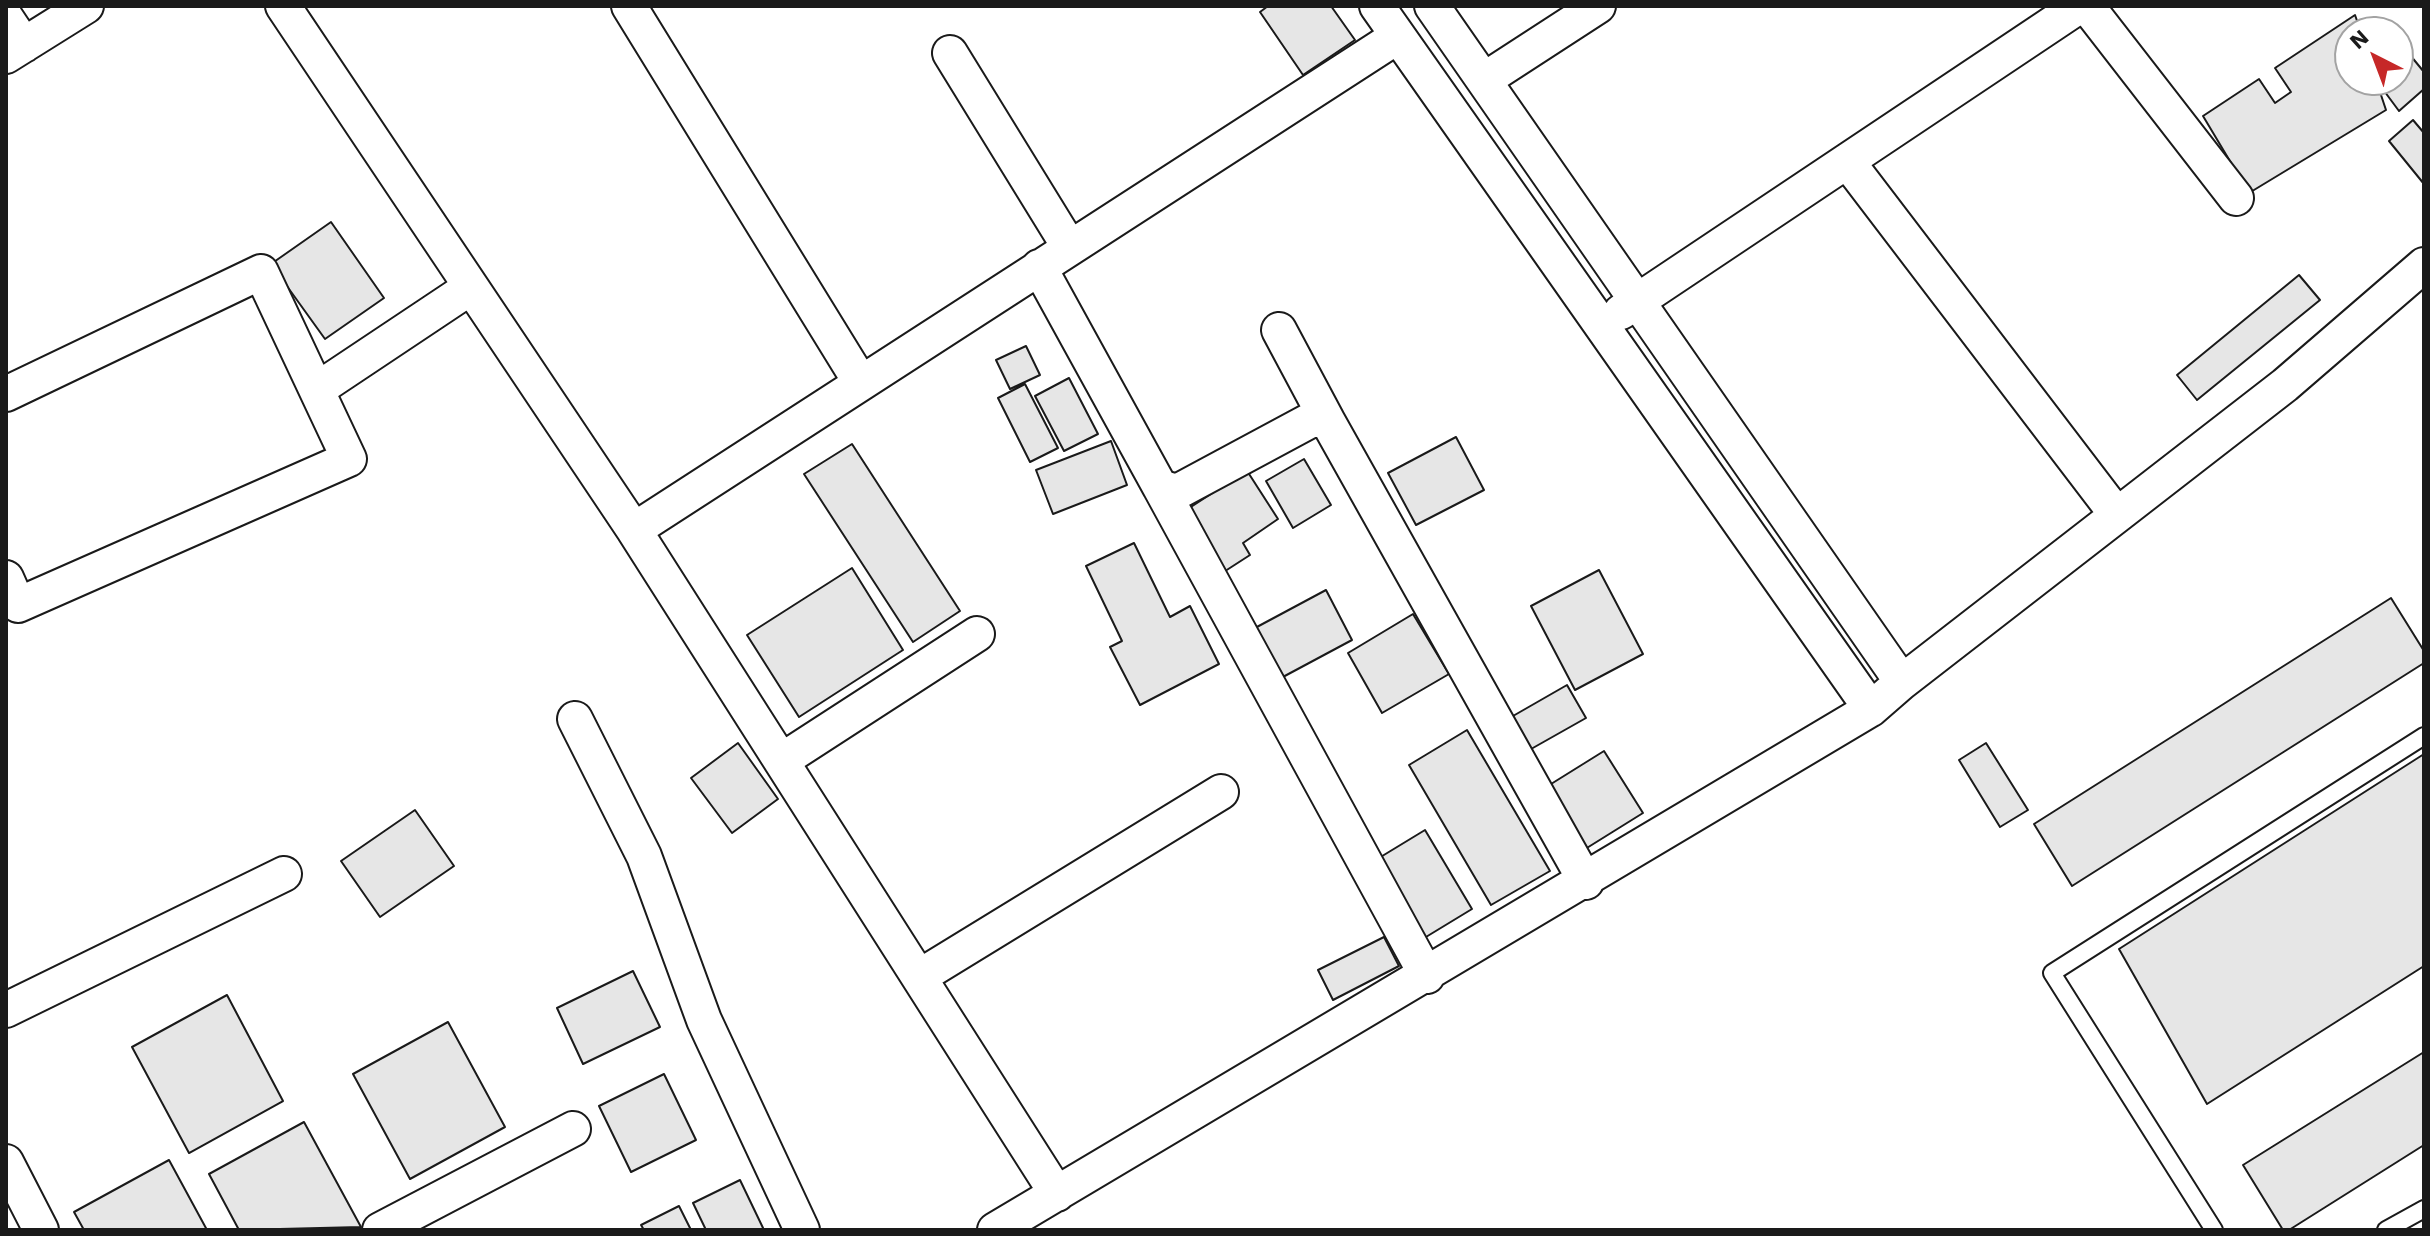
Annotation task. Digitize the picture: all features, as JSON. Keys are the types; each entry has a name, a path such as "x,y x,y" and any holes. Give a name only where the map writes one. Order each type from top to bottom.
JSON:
{"street":[{"path":"12,40 86,6"},
{"path":"629,6 861,383"},
{"path":"1377,6 1871,709"},
{"path":"1432,6 1902,682"},
{"path":"1484,80 1598,6"},
{"path":"1601,326 2079,6"},
{"path":"2087,6 2236,198"},
{"path":"293,9 471,287 634,530 1057,1194"},
{"path":"634,530 1398,36"},
{"path":"950,53 1070,248"},
{"path":"1847,161 2117,515"},
{"path":"995,1230 1586,882 1871,709 2285,385 2424,265"},
{"path":"1039,267 1427,976"},
{"path":"6,394 261,272 349,459 18,605 6,578"},
{"path":"318,389 471,287"},
{"path":"1279,330 1586,882"},
{"path":"1160,487 1177,492 1311,420 1327,420"},
{"path":"781,761 977,634"},
{"path":"575,719 644,856 704,1020 802,1230"},
{"path":"919,977 1221,792"},
{"path":"6,1010 284,874"},
{"path":"380,1230 573,1129"},
{"path":"6,1162 41,1230"}],"lane":[{"path":"2214,1230 2052,973 2424,736"},
{"path":"2386,1230 2424,1209"}],"building":[{"path":"1268,6 1331,6 1355,40 1303,75 1260,12"},
{"path":"2334,29 2334,96 2381,96 2386,110 2249,193 2203,116 2259,79 2275,103 2291,92 2275,68"},
{"path":"2414,60 2424,72 2424,89 2399,111 2388,96 2414,96"},
{"path":"2413,120 2424,133 2424,184 2389,141"},
{"path":"331,222 384,298 325,339 271,264"},
{"path":"2299,275 2320,300 2197,400 2177,375"},
{"path":"1026,346 1040,375 1010,389 996,360"},
{"path":"1069,378 1098,434 1064,451 1035,396"},
{"path":"1025,384 1058,448 1030,462 998,398"},
{"path":"1456,437 1484,490 1416,525 1388,473"},
{"path":"1111,441 1127,485 1053,514 1036,470"},
{"path":"852,444 960,611 913,642 804,474"},
{"path":"1304,459 1331,505 1293,528 1266,481"},
{"path":"1242,463 1278,519 1243,543 1250,555 1219,575 1180,514 1214,492 1209,484"},
{"path":"1134,543 1170,617 1190,606 1219,664 1140,705 1110,647 1122,641 1086,566"},
{"path":"852,568 903,650 799,717 747,635"},
{"path":"1599,570 1643,654 1575,690 1531,606"},
{"path":"1326,590 1352,640 1281,678 1255,628"},
{"path":"2391,598 2424,651 2424,663 2072,886 2034,824"},
{"path":"1413,614 1449,674 1382,713 1348,653"},
{"path":"1567,685 1586,718 1524,753 1506,720"},
{"path":"1467,730 1550,871 1491,905 1409,765"},
{"path":"738,743 778,799 732,833 691,778"},
{"path":"1986,743 2028,810 2000,827 1959,760"},
{"path":"1604,751 1643,813 1582,851 1543,789"},
{"path":"2424,754 2424,966 2207,1104 2119,949"},
{"path":"415,810 454,866 380,917 341,861"},
{"path":"1425,830 1472,909 1421,940 1374,861"},
{"path":"1384,937 1399,966 1333,1000 1318,970"},
{"path":"633,971 660,1027 583,1064 557,1008"},
{"path":"227,995 283,1101 189,1153 132,1047"},
{"path":"448,1022 505,1127 410,1179 353,1074"},
{"path":"2424,1052 2424,1145 2289,1230 2283,1230 2243,1165"},
{"path":"664,1074 696,1140 631,1172 599,1106"},
{"path":"304,1122 361,1227 239,1230 209,1174"},
{"path":"169,1160 207,1230 84,1230 74,1212"},
{"path":"740,1180 764,1230 706,1230 693,1203"},
{"path":"679,1206 691,1230 644,1230 641,1225"}]}
